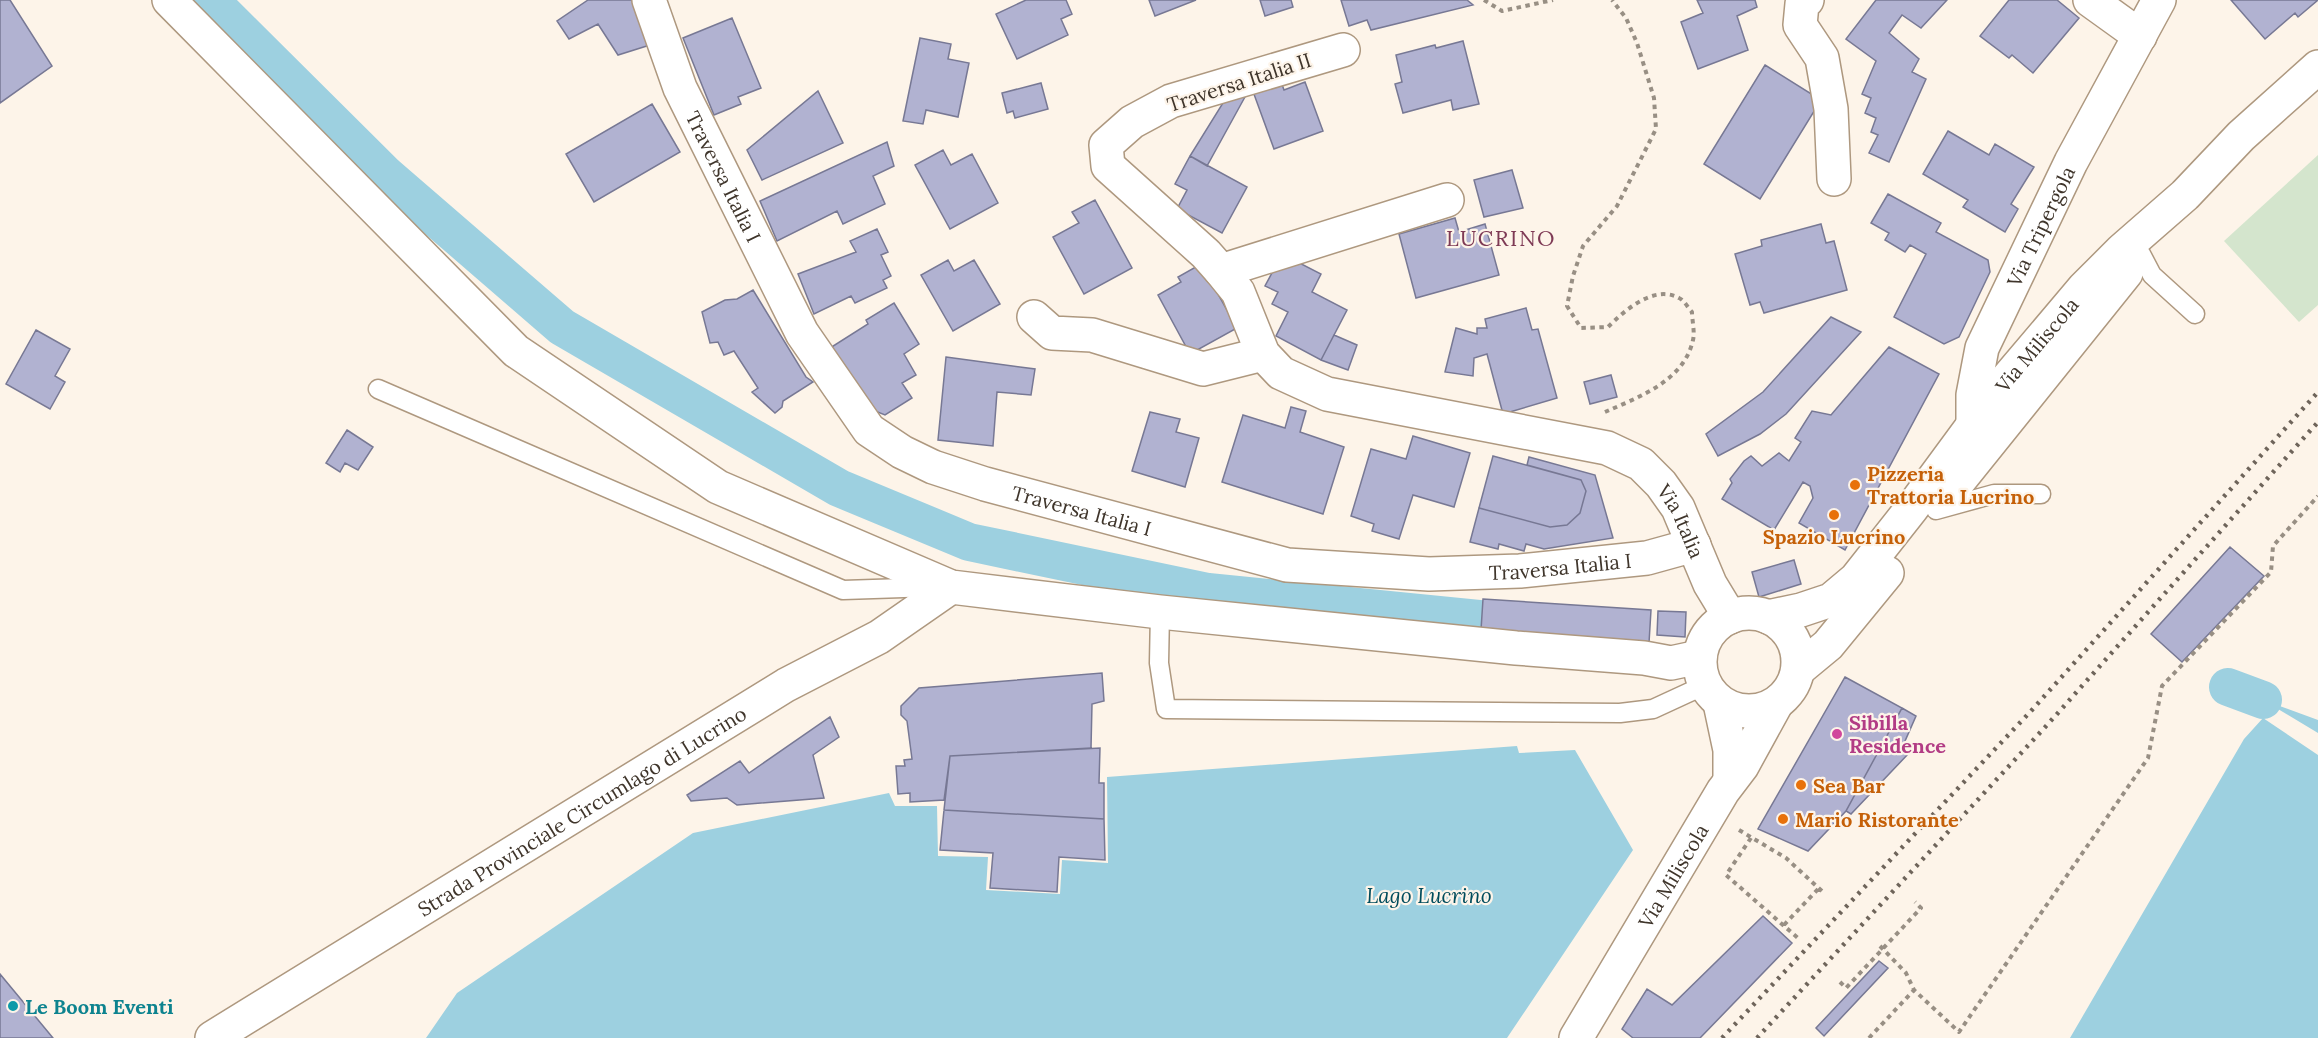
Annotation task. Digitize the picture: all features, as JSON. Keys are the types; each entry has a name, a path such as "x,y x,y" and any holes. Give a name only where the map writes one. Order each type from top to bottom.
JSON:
{"street":[{"path":"169,0 516,351 718,487 951,587 1160,612 1516,648 1644,658 1671,663 1708,682 1730,708 1754,712 1776,704 1787,694 1798,669 1798,658 1792,638 1786,629 1768,617"},
{"name":"Traversa Italia I","path":"649,0 680,88 801,333 869,430 902,452 933,467 985,484 1287,565 1429,574 1520,571 1647,558 1694,545"},
{"path":"2090,0 2140,36"},
{"name":"Via Tripergola","path":"1972,426 1973,395 1982,348 2071,162 2159,0"},
{"path":"1801,1 1800,25 1822,58 1831,109 1834,179"},
{"name":"Traversa Italia II","path":"1343,50 1171,101 1132,122 1106,145 1108,166 1221,270 1238,292 1263,354 1281,373 1327,394 1607,448"},
{"name":"Via Miliscola","path":"1730,617 1742,613 1768,617 1801,610 1831,600 1856,579 1884,546 2007,379 2084,288 2122,250 2185,195 2241,136 2318,66"},
{"path":"1798,669 1828,645 2142,254 2185,195"},
{"path":"1221,270 1447,200"},
{"path":"1034,317 1052,333 1092,335 1203,369 1263,354"},
{"name":"Via Italia","path":"1607,448 1641,464 1661,484 1678,508 1710,584 1730,617"},
{"name":"Strada Provinciale Circumlago di Lucrino","path":"212,1038 786,685 879,637 951,587"},
{"path":"1730,617 1718,624 1702,645 1708,682 1730,750 1730,781"},
{"name":"Via Miliscola","path":"1576,1038 1730,781 1742,766 1776,704"}],"lane":[{"path":"2142,254 2152,275 2195,314"},
{"path":"378,389 843,590 951,587"},
{"path":"1936,510 1994,494 2041,494"},
{"path":"1160,612 1159,663 1166,709 1620,713 1653,709 1708,682"}],"path":[{"path":"1484,0 1502,11 1553,0"},
{"path":"1607,448 1600,414 1648,393 1680,368 1693,340 1692,312 1679,298 1658,293 1626,310 1608,327 1581,328 1567,306 1573,276 1583,246 1617,207 1656,129 1654,98 1637,43 1626,18 1612,0"},
{"path":"1881,948 1906,973 1914,990 1959,1032 2148,758 2162,686 2271,572 2273,546 2318,496"},
{"path":"1736,828 1786,858 1824,893"},
{"path":"1751,838 1726,875 1799,939"},
{"path":"1784,925 1819,888"},
{"path":"1840,982 1846,988 1881,948 1921,908 1915,902"},
{"path":"1869,1038 1914,990"}],"green space":[{"path":"2318,155 2318,305 2299,322 2224,241"}],"water":[{"path":"2263,700 2318,720 2318,733"},
{"path":"2263,718 2318,755 2318,1038 2070,1038 2244,739"},
{"name":"Lago Lucrino","path":"1517,746 1519,753 1575,750 1633,850 1507,1038 426,1038 457,993 693,833 889,793 895,806 937,806 938,856 988,857 986,890 1060,894 1062,860 1108,863 1107,777"}],"building":[{"path":"0,0 10,0 52,66 0,103"},
{"path":"588,0 635,0 650,45 618,55 598,24 569,39 557,21"},
{"path":"1026,0 1066,0 1072,14 1061,19 1068,35 1017,59 996,14"},
{"path":"1149,0 1196,0 1155,16"},
{"path":"1260,0 1291,0 1293,7 1265,16"},
{"path":"1341,0 1467,0 1473,5 1371,30 1367,20 1349,26"},
{"path":"1697,0 1755,0 1757,7 1737,16 1748,50 1698,69 1681,22 1703,13"},
{"path":"1876,0 1947,0 1921,28 1902,15 1889,33 1919,59 1912,72 1926,79 1889,162 1869,153 1878,135 1871,132 1876,118 1865,113 1871,98 1862,94 1876,61 1846,39"},
{"path":"2009,0 2057,0 2079,18 2033,73 2012,55 2009,58 1980,36"},
{"path":"2231,0 2318,0 2298,17 2295,13 2265,39"},
{"path":"732,18 761,88 738,97 741,104 714,115 683,38"},
{"path":"920,38 951,44 948,59 969,63 958,117 926,110 923,124 903,121"},
{"path":"1463,41 1479,104 1453,110 1451,100 1403,113 1395,84 1402,82 1396,55 1435,45 1436,48"},
{"path":"1765,65 1821,100 1760,199 1704,164"},
{"path":"1279,76 1284,90 1305,82 1323,131 1274,149 1251,86"},
{"path":"1041,83 1048,109 1015,118 1013,111 1007,113 1002,93"},
{"path":"1251,86 1207,166 1190,156 1226,98"},
{"path":"818,91 843,143 762,180 747,150"},
{"path":"652,104 680,152 594,202 566,154"},
{"path":"1948,131 1989,155 1995,144 2034,167 2011,204 2018,209 2005,232 1963,207 1968,200 1923,174"},
{"path":"887,142 894,166 873,176 885,204 843,224 837,211 777,241 760,201"},
{"path":"943,150 951,165 972,154 998,203 950,229 915,165"},
{"path":"1190,156 1247,187 1222,233 1177,209 1187,190 1175,184"},
{"path":"1512,170 1523,208 1484,217 1474,180"},
{"path":"1888,194 1941,223 1936,232 1988,260 1990,272 1959,337 1944,344 1894,317 1926,254 1910,245 1905,252 1885,240 1889,233 1871,223"},
{"path":"1095,200 1132,268 1084,294 1053,237 1079,223 1072,212"},
{"path":"1455,218 1459,232 1485,224 1499,275 1416,298 1399,234"},
{"path":"1821,224 1826,243 1834,241 1847,290 1764,313 1760,302 1750,305 1735,254 1762,246 1761,240"},
{"path":"877,229 888,252 881,255 891,276 883,280 887,288 855,303 851,296 814,314 798,274 856,252 850,241"},
{"path":"1282,254 1321,274 1312,292 1347,310 1321,360 1276,336 1288,312 1272,304 1278,292 1265,286"},
{"path":"948,260 954,271 974,260 1000,304 953,331 921,275"},
{"path":"1201,264 1237,328 1190,354 1158,295 1181,282 1178,277"},
{"path":"753,290 806,377 813,382 783,401 782,407 775,413 752,392 758,388 734,351 724,355 718,342 710,343 702,312 725,300 737,299"},
{"path":"894,303 919,344 904,354 916,375 902,383 912,398 885,415 870,409 830,348 868,324 866,320"},
{"path":"1526,308 1532,330 1538,329 1557,398 1503,414 1487,354 1474,358 1473,376 1445,372 1456,328 1477,334 1477,328 1487,328 1485,319"},
{"path":"1831,317 1861,332 1786,414 1760,434 1718,456 1706,434 1763,392"},
{"path":"36,330 70,349 55,376 65,382 50,409 6,384"},
{"path":"1334,335 1357,345 1348,370 1321,360"},
{"path":"1889,347 1939,374 1845,550 1799,523 1813,498 1810,486 1803,482 1774,530 1722,499 1732,483 1730,479 1751,456 1762,466 1779,453 1789,461 1801,442 1795,438 1812,411 1831,415"},
{"path":"946,357 1035,369 1031,395 997,392 993,446 938,440"},
{"path":"1611,375 1617,397 1590,404 1584,382"},
{"path":"1291,407 1306,411 1300,432 1344,447 1323,514 1222,482 1243,415 1285,428"},
{"path":"1150,412 1180,419 1176,432 1199,438 1185,487 1132,471"},
{"path":"347,430 373,447 358,470 345,463 340,472 326,463"},
{"path":"1413,436 1470,453 1454,507 1413,495 1399,539 1372,531 1374,524 1351,516 1371,449 1406,459"},
{"path":"1493,456 1581,480 1586,491 1580,513 1567,525 1550,527 1479,508"},
{"path":"1529,457 1595,475 1613,538 1544,549 1526,544 1524,551 1499,544 1498,549 1470,542 1479,508 1550,527 1567,525 1580,513 1586,491 1581,480 1527,465"},
{"path":"2230,547 2264,576 2182,662 2151,634"},
{"path":"1794,560 1801,584 1759,597 1752,572"},
{"path":"1483,599 1651,610 1649,643 1481,630"},
{"path":"1658,611 1686,612 1685,637 1657,635"},
{"path":"1102,673 1104,701 1092,704 1091,748 950,756 944,800 910,802 910,793 898,794 896,766 905,766 904,760 912,759 907,721 901,715 901,706 919,688"},
{"path":"1845,677 1902,708 1846,811 1808,851 1758,829"},
{"path":"1902,708 1916,716 1902,748 1910,752 1851,814 1846,811"},
{"path":"830,717 839,737 813,755 824,798 737,805 727,798 691,801 687,795 740,761 749,773"},
{"path":"1100,748 1099,783 1104,783 1104,819 944,810 950,756"},
{"path":"944,810 1104,819 1105,860 1059,857 1057,892 990,888 993,853 940,850"},
{"path":"1763,916 1792,943 1700,1038 1633,1038 1622,1029 1647,989 1672,1005"},
{"path":"1879,961 1888,968 1824,1036 1816,1028"},
{"name":"Le Boom Eventi","path":"0,974 53,1038 0,1038"}],"waterway":[{"path":"210,0 386,175 562,327 839,488 969,542 1208,592 1531,624"},
{"path":"2228,687 2263,700"}],"railway":[{"path":"1722,1038 2031,711 2318,392"},
{"path":"1757,1038 2048,724 2318,422"}],"place":[{"name":"Pizzeria Trattoria Lucrino","path":"1855,485"},
{"name":"Spazio Lucrino","path":"1834,515"},
{"name":"Sibilla Residence","path":"1837,734"},
{"name":"Sea Bar","path":"1801,785"},
{"name":"Mario Ristorante","path":"1783,819"},
{"name":"Le Boom Eventi","path":"13,1006"}],"district":[{"name":"LUCRINO","path":"1501,238"}]}
